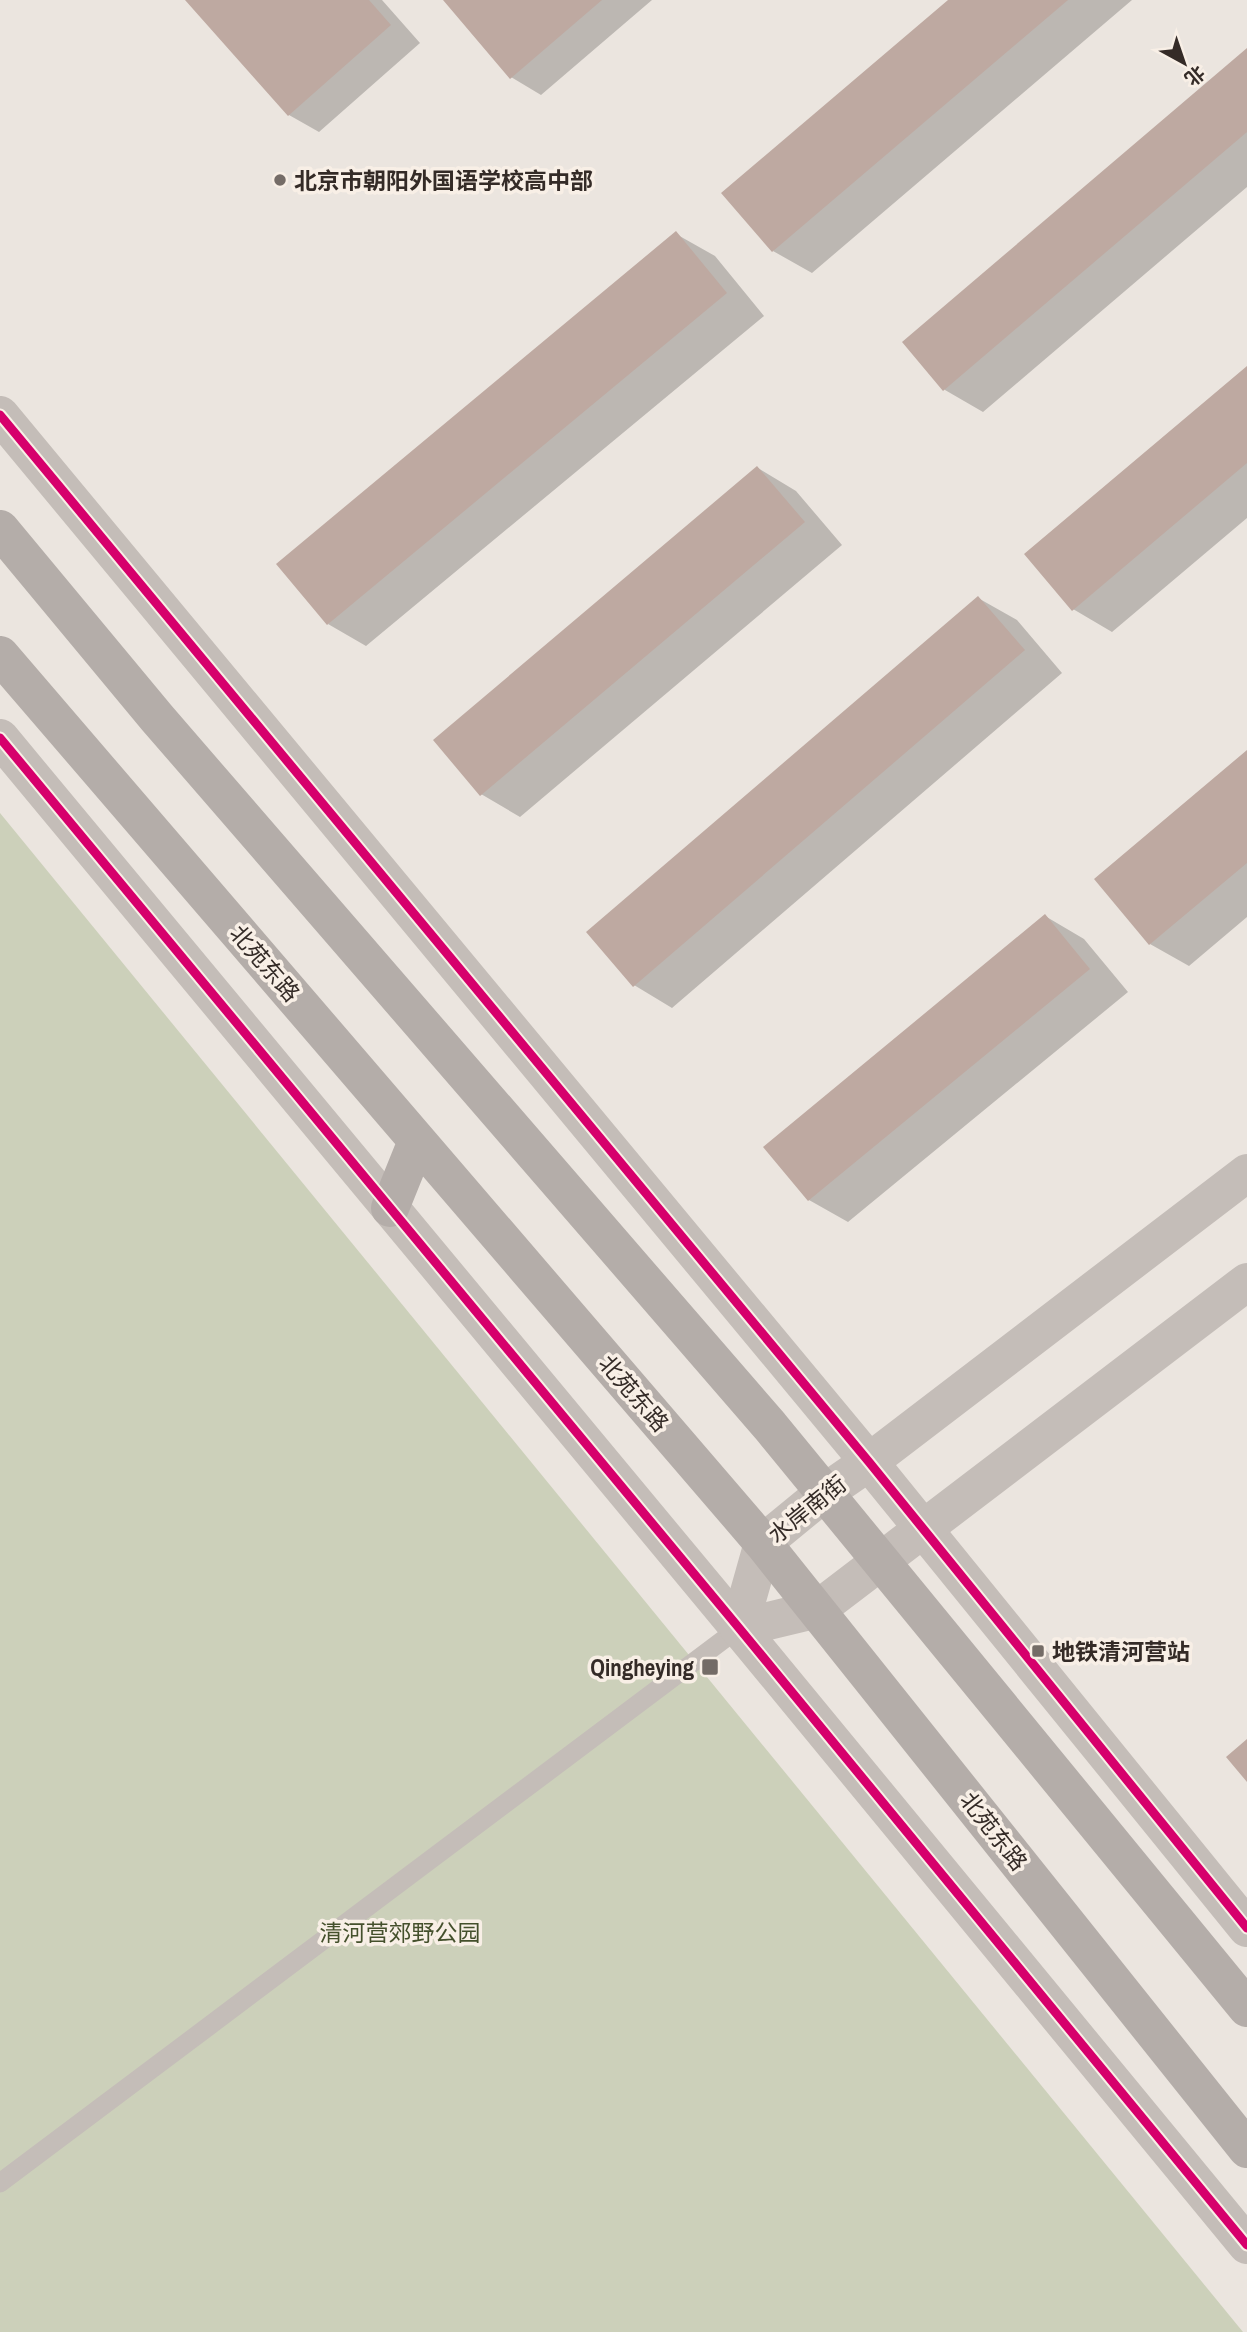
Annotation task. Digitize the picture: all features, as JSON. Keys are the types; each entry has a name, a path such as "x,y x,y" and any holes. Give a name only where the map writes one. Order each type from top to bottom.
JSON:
{"main road":[{"path":"0,529 166,728 761,1416 1247,2008"},
{"name":"北苑东路","path":"0,654 763,1543 1247,2149"},
{"path":"390,1208 417,1141"}],"street":[{"path":"0,415 869,1462 1247,1928"},
{"path":"0,738 1247,2245"},
{"name":"水岸南街","path":"739,1628 763,1543 824,1493 869,1462 1247,1173"},
{"path":"739,1628 818,1609 1247,1282"}],"lane":[{"path":"0,2183 739,1628"}],"green space":[{"name":"清河营郊野公园","path":"0,813 1243,2332 0,2332"}],"building":[{"path":"185,0 369,0 391,25 288,116"},
{"path":"443,0 602,0 510,79"},
{"path":"948,0 1068,0 772,252 721,193"},
{"path":"1247,48 1247,132 943,391 902,342"},
{"path":"676,231 727,293 327,625 276,564"},
{"path":"1247,366 1247,463 1072,611 1024,554"},
{"path":"757,466 805,522 480,796 433,740"},
{"path":"978,596 1025,650 633,987 586,932"},
{"path":"1247,750 1247,863 1149,945 1094,879"},
{"path":"1045,914 1090,969 808,1201 763,1147"},
{"path":"1247,1739 1247,1782 1226,1757"}],"cycle path":[{"path":"0,415 869,1462 1247,1928"},
{"path":"0,738 1247,2245"}],"place":[{"name":"北京市朝阳外国语学校高中部","path":"280,180"},
{"name":"地铁清河营站","path":"1038,1651"},
{"name":"Qingheying","path":"710,1667"}]}
